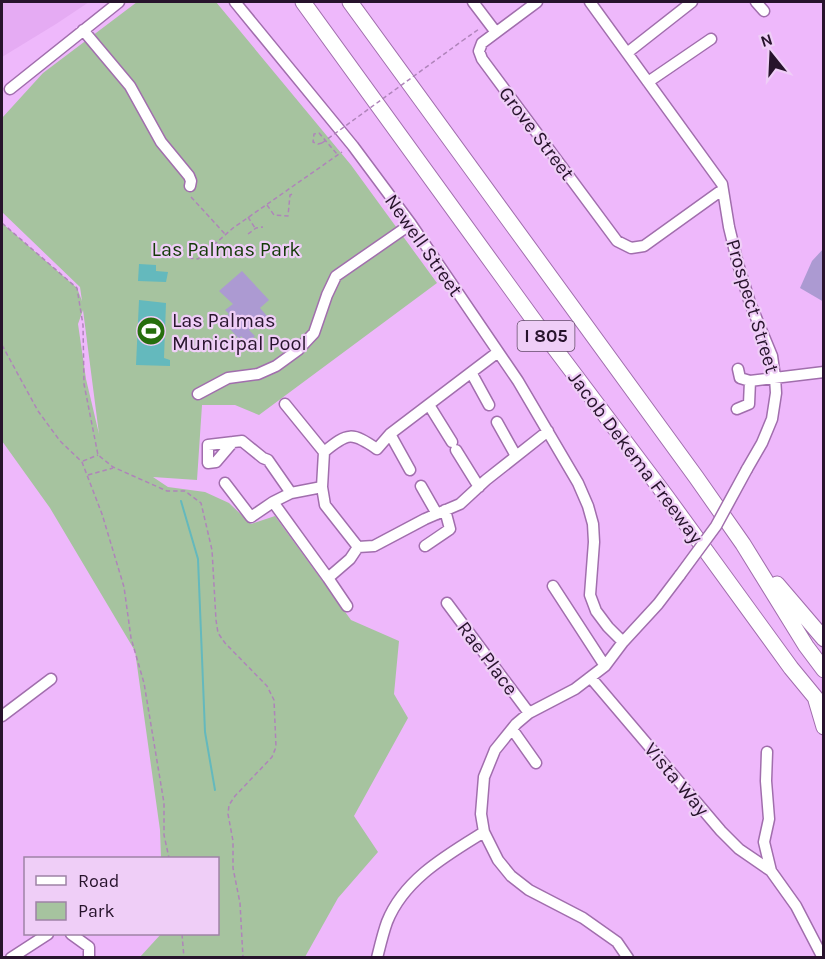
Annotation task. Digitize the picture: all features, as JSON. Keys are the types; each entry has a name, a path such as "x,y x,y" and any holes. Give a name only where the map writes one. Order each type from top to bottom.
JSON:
{"highway":[{"name":"Jacob Dekema Freeway","path":"303,2 538,326 666,496 791,668 819,702"},
{"name":"Jacob Dekema Freeway","path":"350,2 743,544 806,646 824,670"},
{"path":"743,544 824,639"},
{"path":"819,702 824,727"}],"street":[{"path":"10,89 119,2"},
{"name":"Newell Street","path":"235,2 353,146 411,224 549,431 578,483 593,524 590,595 596,611 623,642"},
{"path":"473,2 495,32 537,2"},
{"name":"Prospect Street","path":"590,2 722,184 738,264 750,303 772,356 776,378 772,419 762,443 716,526 658,604 623,642"},
{"path":"627,53 692,2"},
{"path":"756,2 764,11"},
{"path":"83,30 136,95 157,136 190,177 190,191"},
{"name":"Grove Street","path":"495,32 482,43 479,51 482,59 617,241 631,248 644,246 722,190"},
{"path":"648,82 711,39"},
{"path":"198,394 228,378 258,374 276,366 298,350 314,333 336,276 411,224"},
{"path":"324,452 338,441 351,436 358,436 376,449 390,434 498,352"},
{"path":"738,369 740,378 750,381 824,372"},
{"path":"472,374 489,405"},
{"path":"737,409 749,404 750,381"},
{"path":"285,404 324,452 322,487 325,505 358,547"},
{"path":"429,405 478,487"},
{"path":"497,422 516,456"},
{"path":"358,547 374,546 400,531 460,504 549,431"},
{"path":"390,434 410,470"},
{"path":"234,442 242,441 262,458 268,459 291,493"},
{"path":"225,483 251,517 291,493 322,487"},
{"path":"421,486 441,512 450,529 425,546"},
{"path":"273,502 347,606"},
{"path":"328,578 350,560 358,547"},
{"path":"553,586 605,666"},
{"name":"Rae Place","path":"447,603 529,713"},
{"path":"623,642 605,666 591,678 529,713 512,729 495,750 484,777 481,814 484,832 498,860 511,876 530,890 583,918 617,942 628,957"},
{"name":"Vista Way","path":"591,678 721,831 740,849 771,871"},
{"path":"2,716 51,679"},
{"path":"512,729 536,763"},
{"path":"767,752 768,819 764,842 771,871 796,906 823,957"},
{"path":"377,957 388,920 418,877 484,832"},
{"path":"11,957 45,935"},
{"path":"74,935 89,947 90,957"}],"path":[{"path":"337,155 323,135 314,134 313,142 318,144 322,142 462,41 479,29"},
{"path":"189,258 198,259 225,235 342,152"},
{"path":"190,191 225,235"},
{"path":"267,204 274,215 288,216 290,195 293,194"},
{"path":"248,218 256,229"},
{"path":"2,223 77,288 83,325 84,384 98,455 113,467 167,491 185,491 201,503 212,550 218,633 267,686 274,700 276,747 272,757 235,796 228,814 233,841 233,868 240,903 243,957"},
{"path":"248,234 263,227"},
{"path":"2,345 38,411 60,441 82,462 124,587 131,638 144,683 164,803 164,834 169,857"},
{"path":"82,462 98,455"},
{"path":"87,475 113,467"},
{"path":"182,935 184,957"}],"shaded area":[{"path":"2,2 89,2 2,57"},
{"path":"139,264 156,265 156,271 168,272 166,282 138,281"},
{"name":"Las Palmas Municipal Pool","path":"139,300 166,303 164,358 170,360 170,366 136,365"}],"green space":[{"name":"Las Palmas Park","path":"137,2 216,2 351,165 437,283 259,415 235,405 202,405 197,480 153,477 168,487 205,492 229,503 251,524 275,516 351,620 399,641 394,694 408,718 354,816 378,852 338,898 305,957 140,957 160,935 219,935 219,857 161,857 160,830 135,651 50,508 2,441 2,223 77,288 82,301 80,287 2,212 2,118 43,73","holes":["83,310 99,434 86,379 78,324"]}],"building":[{"path":"824,248 824,302 800,288 812,261"},
{"path":"242,271 269,300 260,308 267,316 249,330 255,336 248,343 241,336 239,339 221,319 229,314 225,310 233,304 219,291"}],"waterway":[{"path":"181,501 198,559 205,732 215,790"}],"place":[{"name":"Las Palmas Municipal Pool","path":"151,331"}]}
